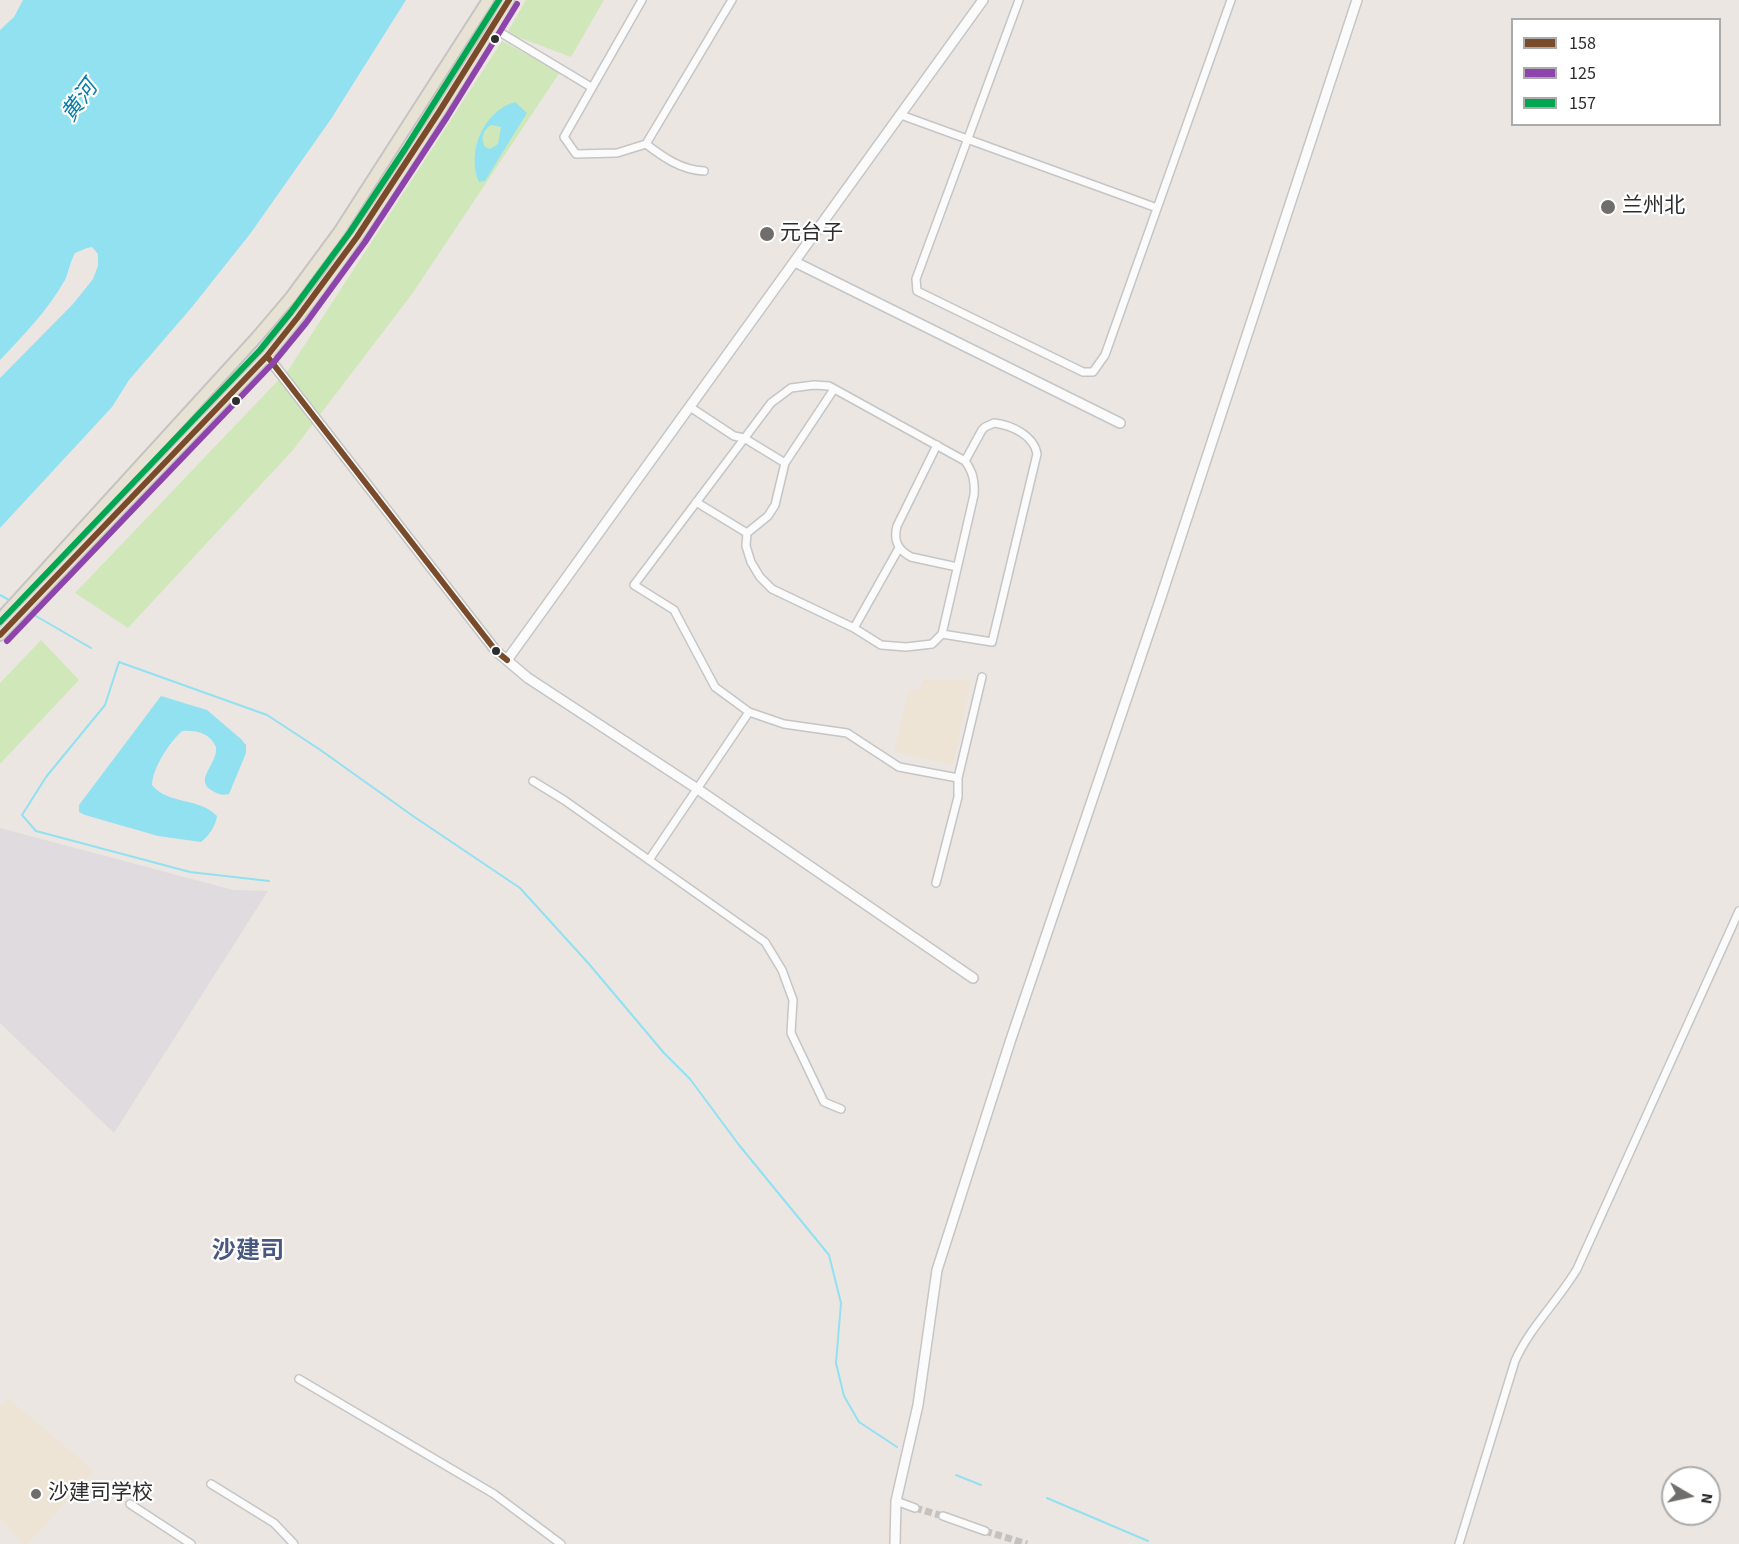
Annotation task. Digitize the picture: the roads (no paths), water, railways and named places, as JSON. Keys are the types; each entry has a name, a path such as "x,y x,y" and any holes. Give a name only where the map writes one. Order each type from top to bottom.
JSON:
{"main road":[{"path":"1,618 291,297 339,232 488,0"},
{"path":"0,635 267,356 298,320 357,238 509,0"}],"street":[{"path":"642,0 564,137 576,154 617,153 646,144 732,0"},
{"path":"507,660 983,0"},
{"path":"1019,0 916,279 917,291 1083,372 1093,372 1105,355 1231,0"},
{"path":"895,1544 896,1501 918,1405 937,1270 1010,1042 1161,597 1357,0"},
{"path":"493,28 591,87"},
{"path":"901,115 1157,208"},
{"path":"646,144 664,158 691,171 704,171"},
{"path":"795,262 1120,423"},
{"path":"267,356 496,651 528,678 696,788 974,978"},
{"path":"834,389 785,463 775,505 768,516 747,532 746,546 751,562 760,577 772,589 854,628 881,645 906,647 932,644 942,634 975,483 972,471 965,460 829,386 791,388 771,403 634,585 674,610 715,687 749,712 784,724 848,733 899,767 958,778"},
{"path":"690,407 734,436 744,438 785,463"},
{"path":"942,634 992,642 1037,454 1033,441 1028,437 994,423 985,426 965,460"},
{"path":"937,445 897,526 896,541 899,548 911,557 957,567"},
{"path":"696,502 747,532"},
{"path":"854,628 899,548"},
{"path":"936,883 958,797 958,778 982,677"},
{"path":"649,860 749,712"},
{"path":"533,781 564,800 765,942 782,970 793,1000 791,1034 824,1102 841,1109"},
{"path":"1459,1544 1522,1344 1564,1291 1577,1269 1739,911"},
{"path":"299,1379 494,1494 561,1544"},
{"path":"211,1484 274,1523 294,1544"},
{"path":"896,1501 915,1508"},
{"path":"130,1504 190,1544"},
{"path":"943,1516 985,1532"}],"water":[{"name":"黄河","path":"23,0 406,0 331,119 250,234 192,307 129,380 112,407 0,528 0,378 73,304 93,279 98,266 98,254 92,247 75,253 65,280 51,302 0,360 0,30 14,17"},
{"path":"515,102 527,113 485,181 479,182 475,159 480,134 494,114","holes":["491,125 501,127 498,144 490,149 485,147 483,135 486,129"]},
{"path":"161,696 207,710 246,745 246,753 229,794 218,794 206,786 206,776 214,759 216,747 210,738 202,733 182,731 159,763 152,785 166,796 201,806 217,816 212,830 201,842 158,836 79,812 79,805"}],"waterway":[{"path":"0,595 11,601"},
{"path":"29,612 91,648"},
{"path":"269,881 190,872 36,831 22,815 46,777 105,705 119,662 267,715 520,888 589,964 664,1053 690,1079 739,1145 829,1255 841,1303 836,1363 844,1396 859,1422 897,1447"},
{"path":"956,1475 981,1485"},
{"path":"1047,1498 1148,1541"}],"tunnel":[{"path":"915,1508 943,1516"},
{"path":"985,1531 1027,1544"}],"place":[{"name":"兰州北","path":"1608,207"},
{"name":"元台子","path":"767,234"},
{"name":"沙建司学校","path":"36,1494"}],"district":[{"name":"沙建司","path":"248,1253"}]}
